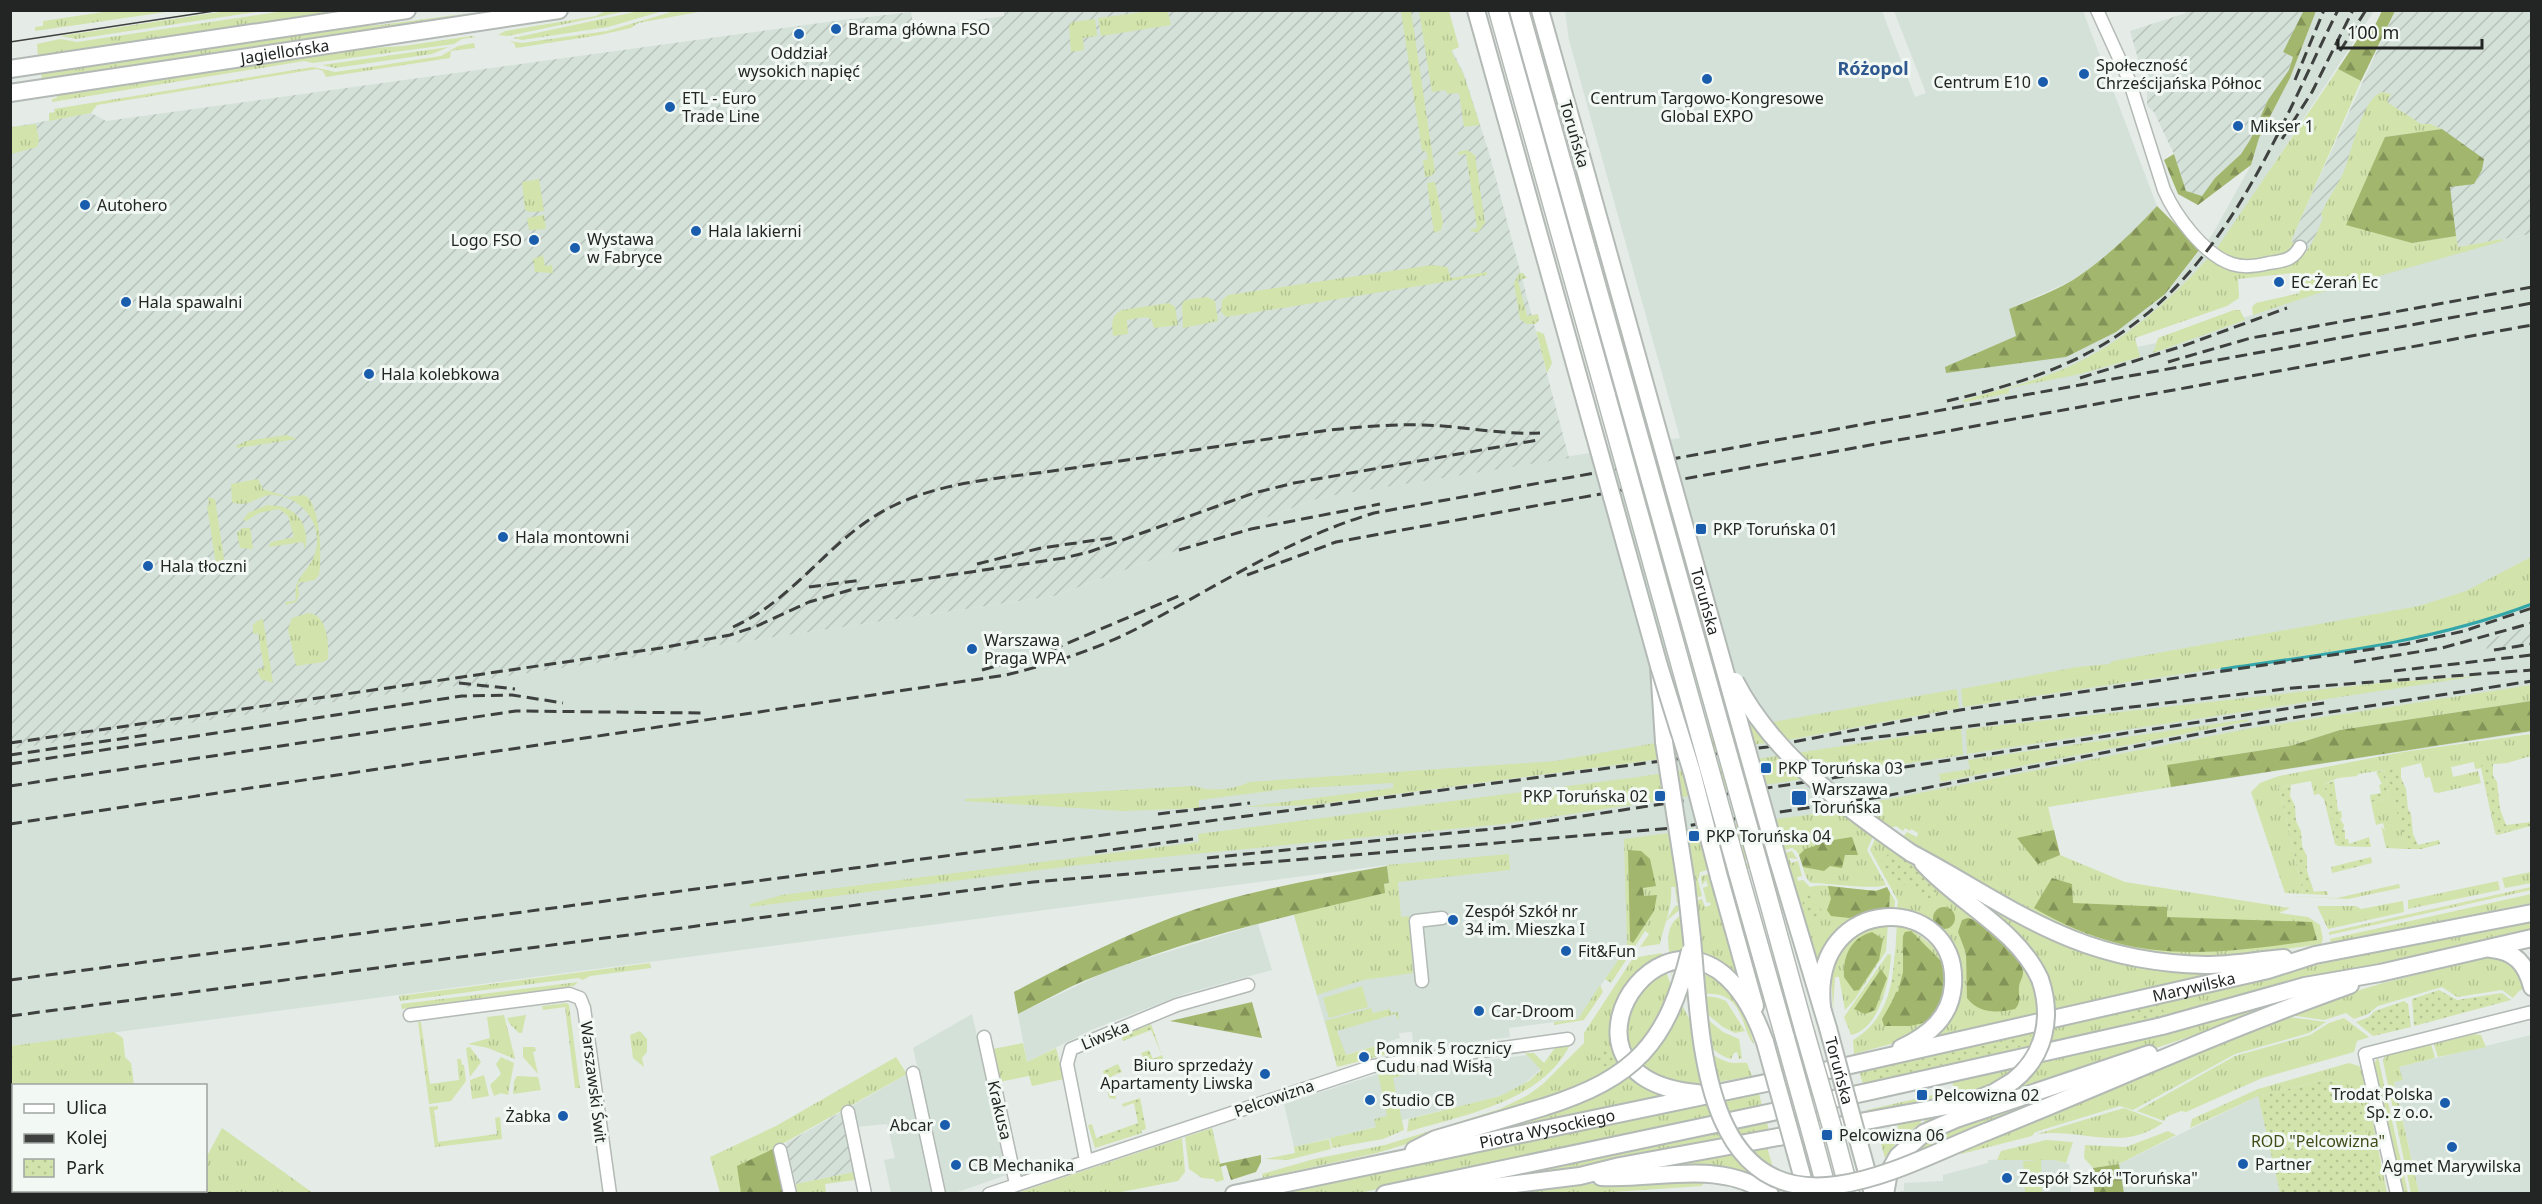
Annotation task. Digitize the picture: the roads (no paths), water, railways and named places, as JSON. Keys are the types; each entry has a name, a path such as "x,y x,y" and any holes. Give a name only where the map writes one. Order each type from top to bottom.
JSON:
{"highway":[{"path":"1498,10 1828,1194"},
{"name":"Toruńska","path":"1519,10 1850,1194"}],"main road":[{"name":"Jagiellońska","path":"10,69 407,10"},
{"name":"Jagiellońska","path":"10,93 559,10"},
{"name":"Toruńska","path":"1540,10 1873,1194"},
{"path":"1545,10 1553,56"},
{"path":"1477,14 1659,666 1692,772 1807,1194"},
{"path":"1580,1176 1620,1166 1963,1103 1986,1096 2013,1081 2035,1057 2045,1033 2046,1001 2040,979 2029,959 2014,942 1948,888 1911,853 1847,805 1768,732 1748,705 1733,676 1711,621"},
{"path":"1659,666 1661,719 1692,939 1705,1055 1714,1102 1734,1142 1766,1172 1790,1182 1809,1186 1849,1183 1886,1173 2161,1060 2206,1039 2380,973"},
{"path":"1911,853 2028,918 2072,939 2108,950 2152,960 2208,965 2314,956"},
{"name":"Marywilska","path":"1858,1063 2268,970 2314,956 2532,913"},
{"path":"1822,1007 1825,967 1835,944 1856,925 1893,916 1921,925 1943,946 1952,967 1951,996 1944,1015 1924,1036 1891,1053 1858,1063"},
{"name":"Marywilska","path":"1867,1092 2162,1026 2305,986 2380,973 2532,938"},
{"path":"1392,1161 1437,1139 1544,1107 1598,1087 1621,1072 1648,1049 1666,1024 1675,1004 1692,939"},
{"path":"2481,949 2503,951 2517,958 2526,968 2532,987"},
{"path":"1722,1092 1688,1092 1657,1084 1635,1069 1624,1051 1618,1029 1624,1001 1642,977 1668,963 1696,962 1723,974 1743,998 1765,1042"},
{"path":"1885,1194 1889,1172 1898,1156 1916,1138 1933,1128 2157,1052 2206,1039"},
{"name":"Piotra Wysockiego","path":"1234,1194 1858,1063"},
{"name":"Piotra Wysockiego","path":"1391,1192 1867,1092"},
{"path":"1391,1192 1451,1192 1580,1176 1713,1173 1739,1178 1770,1194"}],"street":[{"path":"2097,10 2128,80 2172,207 2198,240 2229,263 2249,266 2287,260 2300,247"},
{"path":"1422,981 1416,921 1442,918"},
{"name":"Liwska","path":"1086,1160 1067,1064 1071,1049 1177,1005 1248,985"},
{"name":"Warszawski Świt","path":"410,1015 569,994 580,998 585,1008 610,1194"},
{"path":"2397,1194 2365,1054 2532,1012"},
{"name":"Krakusa","path":"984,1037 1016,1184"},
{"name":"Pelcowizna","path":"989,1194 1373,1066 1568,1038"},
{"path":"913,1073 939,1194"},
{"path":"848,1112 865,1194"},
{"path":"780,1149 790,1194"}],"waterway":[{"path":"2222,669 2340,652 2418,637 2456,628 2532,604"}],"tram line":[{"path":"10,42 221,10"}],"railway":[{"path":"2295,80 2324,10"},
{"path":"1947,401 1990,390 2053,369 2112,339 2153,309 2188,273 2219,234 2247,191 2338,10"},
{"path":"2282,139 2312,92 2353,10"},
{"path":"2340,51 2366,10"},
{"path":"2168,362 2251,338 2532,287"},
{"path":"10,824 1006,675 1057,661 1108,642 1283,549 1374,513 2532,303"},
{"path":"2080,378 2183,346 2287,308"},
{"path":"1247,575 1336,542 2532,325"},
{"path":"733,627 756,615 777,600 833,549 872,518 914,497 955,485 1330,430 1388,425 1423,425 1511,433 1540,433"},
{"path":"10,743 661,648 730,635 757,626 809,602 850,590 1064,558 1089,552 1254,493 1294,483 1538,440"},
{"path":"1179,550 1251,529 1380,504"},
{"path":"977,564 1041,548 1118,537"},
{"path":"809,587 862,580"},
{"path":"982,670 1049,651 1181,595"},
{"path":"10,980 1767,747 1960,710 2406,644 2464,631 2532,608"},
{"path":"2354,662 2442,648 2532,623"},
{"path":"2494,650 2532,644"},
{"path":"2394,671 2532,655"},
{"path":"1843,741 2293,688 2532,670"},
{"path":"10,1016 1033,882 1673,828 1880,797 2239,726 2532,681"},
{"path":"459,683 515,689"},
{"path":"10,764 462,696 512,695 563,703"},
{"path":"1207,858 1511,827 2324,703"},
{"path":"10,786 516,711 704,713"},
{"path":"10,755 147,735"},
{"path":"1158,814 1250,803"},
{"path":"1095,852 1193,839"}],"place":[{"name":"Brama główna FSO","path":"836,29"},
{"name":"Oddział wysokich napięć","path":"799,34"},
{"name":"Społeczność Chrześcijańska Północ","path":"2084,74"},
{"name":"Centrum Targowo-Kongresowe Global EXPO","path":"1707,79"},
{"name":"Centrum E10","path":"2043,82"},
{"name":"ETL - Euro Trade Line","path":"670,107"},
{"name":"Mikser 1","path":"2238,126"},
{"name":"Autohero","path":"85,205"},
{"name":"Hala lakierni","path":"696,231"},
{"name":"Logo FSO","path":"534,240"},
{"name":"Wystawa w Fabryce","path":"575,248"},
{"name":"EC Żerań Ec","path":"2279,282"},
{"name":"Hala spawalni","path":"126,302"},
{"name":"Hala kolebkowa","path":"369,374"},
{"name":"PKP Toruńska 01","path":"1701,529"},
{"name":"Hala montowni","path":"503,537"},
{"name":"Hala tłoczni","path":"148,566"},
{"name":"Warszawa Praga WPA","path":"972,649"},
{"name":"PKP Toruńska 03","path":"1766,768"},
{"name":"PKP Toruńska 02","path":"1660,796"},
{"name":"Warszawa Toruńska","path":"1799,798"},
{"name":"PKP Toruńska 04","path":"1694,836"},
{"name":"Zespół Szkół nr 34 im. Mieszka I","path":"1453,920"},
{"name":"Fit&Fun","path":"1566,951"},
{"name":"Car-Droom","path":"1479,1011"},
{"name":"Pomnik 5 rocznicy Cudu nad Wisłą","path":"1364,1057"},
{"name":"Biuro sprzedaży Apartamenty Liwska","path":"1265,1074"},
{"name":"Pelcowizna 02","path":"1922,1095"},
{"name":"Studio CB","path":"1370,1100"},
{"name":"Trodat Polska Sp. z o.o.","path":"2445,1103"},
{"name":"Żabka","path":"563,1116"},
{"name":"Abcar","path":"945,1125"},
{"name":"Pelcowizna 06","path":"1827,1135"},
{"name":"Agmet Marywilska","path":"2452,1147"},
{"name":"Partner","path":"2243,1164"},
{"name":"CB Mechanika","path":"956,1165"},
{"name":"Zespół Szkół \"Toruńska\"","path":"2007,1178"}],"district":[{"name":"Różopol","path":"1873,68"}],"park label":[{"name":"ROD \"Pelcowizna\"","path":"2318,1141"}]}
